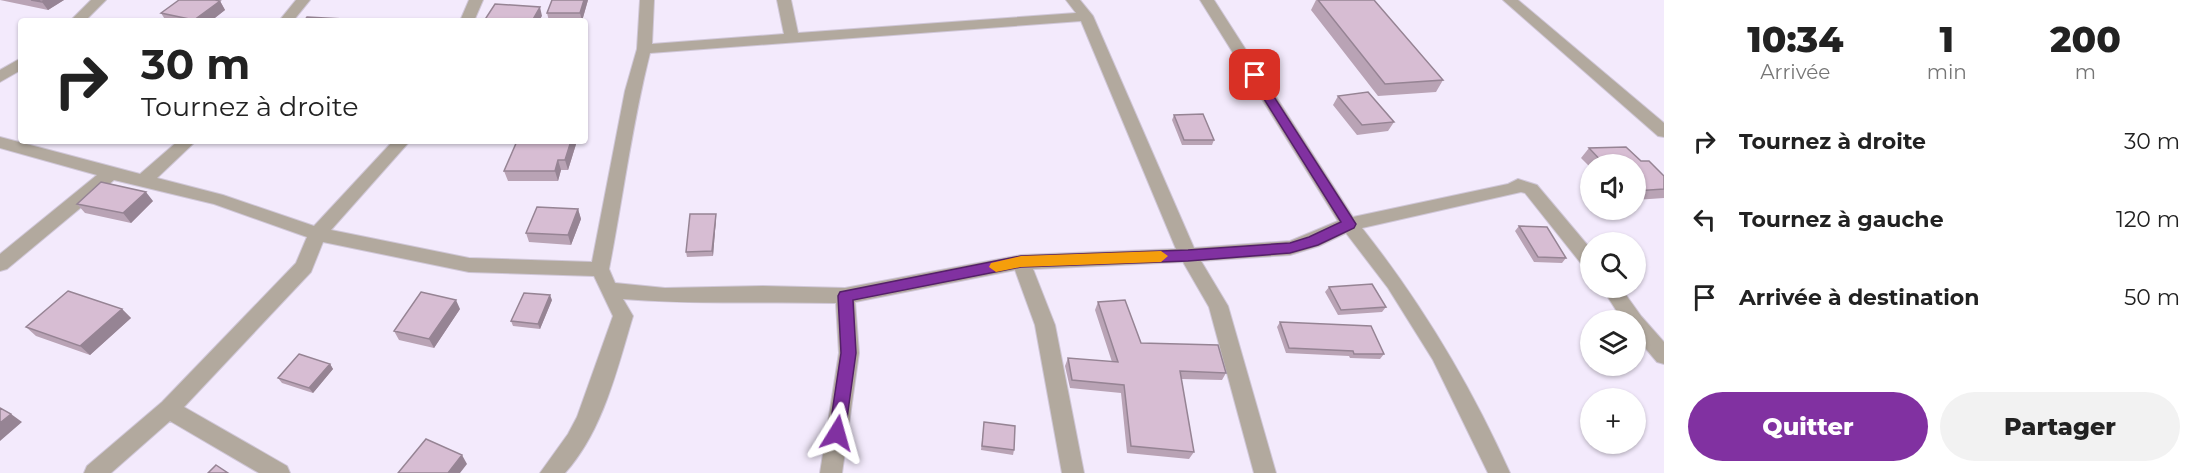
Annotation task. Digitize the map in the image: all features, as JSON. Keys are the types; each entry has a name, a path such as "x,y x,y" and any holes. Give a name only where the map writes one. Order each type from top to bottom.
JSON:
{"street":[{"path":"79,18 99,0"},
{"path":"288,18 303,0"},
{"path":"468,18 476,0"},
{"path":"551,473 565,460 603,379 623,316 600,269 620,171 633,91 644,49 647,0"},
{"path":"784,0 792,39"},
{"path":"1073,0 1086,16 1188,255 1218,306 1265,473"},
{"path":"1207,0 1349,224 1395,283 1440,355 1499,473"},
{"path":"1510,0 1664,132"},
{"path":"644,49 1086,16"},
{"path":"0,77 18,65"},
{"path":"0,142 217,199 317,234 469,265 600,269"},
{"path":"145,180 185,144"},
{"path":"95,473 169,409 304,267 317,234 399,144"},
{"path":"0,264 111,173"},
{"path":"609,290 665,295 763,293 846,296 1021,262 1290,248 1313,241 1349,224 1513,189 1518,185 1531,189 1580,249"},
{"path":"1021,262 1044,325 1073,473"},
{"path":"831,473 849,353 846,296"},
{"path":"1646,334 1664,356"},
{"path":"169,409 279,473"}],"building":[{"path":"179,0 220,1 197,18 161,13"},
{"path":"552,0 584,0 580,13 547,13"},
{"path":"1318,0 1374,0 1443,80 1385,84"},
{"path":"495,4 540,7 534,18 486,18"},
{"path":"1368,92 1394,122 1362,125 1338,96"},
{"path":"1203,114 1214,140 1184,140 1174,115"},
{"path":"516,144 570,144 565,160 558,160 555,171 504,171"},
{"path":"1626,147 1634,154 1595,154 1589,148"},
{"path":"1646,161 1649,161 1664,176 1664,189 1646,190"},
{"path":"101,182 146,192 123,213 77,204"},
{"path":"537,207 578,209 568,235 526,233"},
{"path":"690,214 716,214 712,251 686,252"},
{"path":"1519,226 1547,227 1566,258 1538,257"},
{"path":"1372,284 1386,307 1341,310 1329,287"},
{"path":"68,291 122,309 80,346 26,327"},
{"path":"421,292 456,300 429,339 394,331"},
{"path":"524,293 550,295 538,324 511,321"},
{"path":"1125,300 1141,343 1218,345 1226,373 1180,371 1194,452 1131,446 1124,385 1072,380 1068,358 1118,362 1098,302"},
{"path":"1280,322 1371,326 1384,354 1354,354 1353,351 1289,348"},
{"path":"299,354 330,364 309,388 278,378"},
{"path":"0,408 11,414 0,423"},
{"path":"984,422 1015,426 1014,450 982,446"},
{"path":"426,439 462,455 448,473 398,473"},
{"path":"216,465 228,473 208,473"}],"slow traffic":[{"path":"996,267 1021,262 1161,256"}],"route":[{"path":"837,433 849,353 846,296 1021,262 1290,248 1313,241 1349,224 1255,75"}]}
